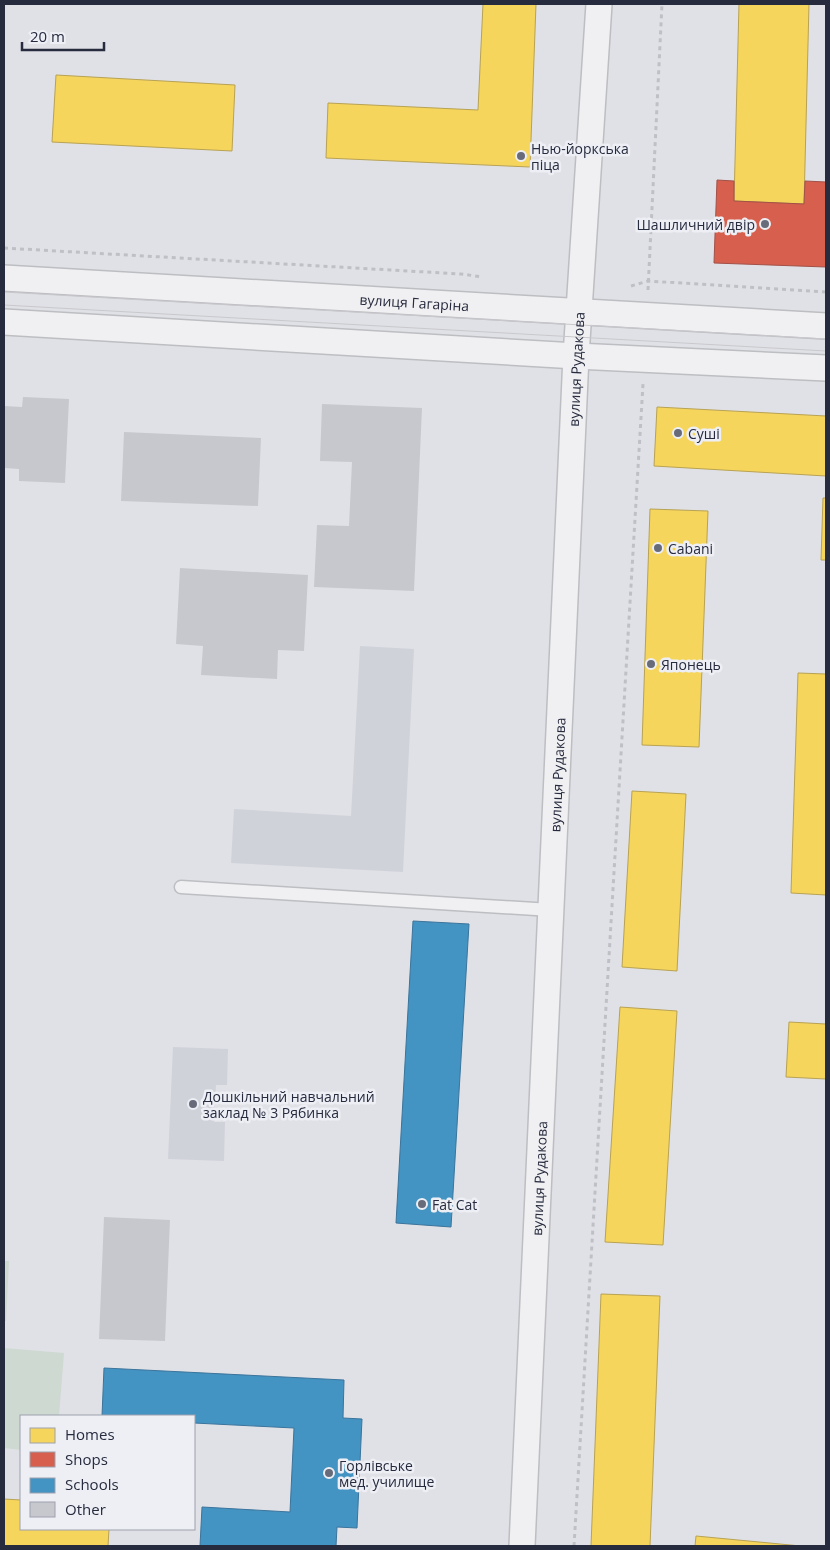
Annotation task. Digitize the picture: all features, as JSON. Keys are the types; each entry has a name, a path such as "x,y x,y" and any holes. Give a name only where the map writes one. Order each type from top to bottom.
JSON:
{"street":[{"name":"вулиця Рудакова","path":"522,1546 576,356 599,4"},
{"name":"вулиця Гагаріна","path":"4,278 826,326"},
{"path":"4,322 576,356 826,368"}],"lane":[{"path":"181,887 551,910"}],"path":[{"path":"646,316 662,4"},
{"path":"4,248 461,274 487,278"},
{"path":"628,287 648,281 826,292"},
{"path":"574,1546 644,359"}],"shaded area":[{"path":"360,646 414,649 403,872 231,863 234,809 351,816"},
{"name":"Дошкільний навчальний заклад № 3 Рябинка","path":"173,1047 228,1049 227,1085 216,1085 214,1122 225,1122 224,1161 168,1159"},
{"path":"4,1261 9,1261 6,1321 4,1321"},
{"path":"4,1348 64,1353 59,1415 20,1415 20,1450 4,1448"}],"building: Homes":[{"path":"483,4 536,4 530,167 326,158 328,103 478,110"},
{"path":"739,4 809,4 804,204 734,201"},
{"path":"56,75 235,85 232,151 52,142"},
{"path":"657,407 826,416 826,476 654,466"},
{"path":"823,498 826,498 826,560 821,560"},
{"path":"650,509 708,511 699,747 642,745"},
{"path":"798,673 826,674 826,895 791,893"},
{"path":"632,791 686,794 677,971 622,967"},
{"path":"620,1007 677,1011 663,1245 605,1242"},
{"path":"789,1022 826,1024 826,1079 786,1077"},
{"path":"601,1294 660,1296 650,1546 591,1546"},
{"path":"4,1499 20,1500 20,1530 109,1530 108,1546 4,1546"},
{"path":"696,1536 801,1546 695,1546"}],"building: Shops":[{"path":"717,180 734,181 734,201 804,204 805,181 826,182 826,267 714,263"}],"building: Schools":[{"path":"413,921 469,924 451,1227 396,1223"},
{"path":"104,1368 344,1380 343,1418 362,1419 357,1528 337,1527 336,1546 200,1546 202,1507 290,1512 294,1428 195,1423 195,1415 102,1415"}],"building: Other":[{"path":"23,397 69,399 65,483 19,481 19,469 4,468 4,406 22,407"},
{"path":"322,404 422,408 414,591 314,587 317,525 349,526 352,462 320,461"},
{"path":"124,432 261,438 258,506 121,501"},
{"path":"180,568 308,575 304,651 278,650 277,679 201,675 203,646 176,644"},
{"path":"104,1217 170,1220 165,1341 99,1339"}],"tram line":[{"path":"4,292 826,339"},
{"path":"4,305 826,351"}],"place":[{"name":"Нью-йоркська піца","path":"521,156"},
{"name":"Шашличний двір","path":"765,224"},
{"name":"Суші","path":"678,433"},
{"name":"Cabani","path":"658,548"},
{"name":"Японець","path":"651,664"},
{"name":"Дошкільний навчальний заклад № 3 Рябинка","path":"193,1104"},
{"name":"Fat Cat","path":"422,1204"},
{"name":"Горлівське мед. училище","path":"329,1473"}]}
